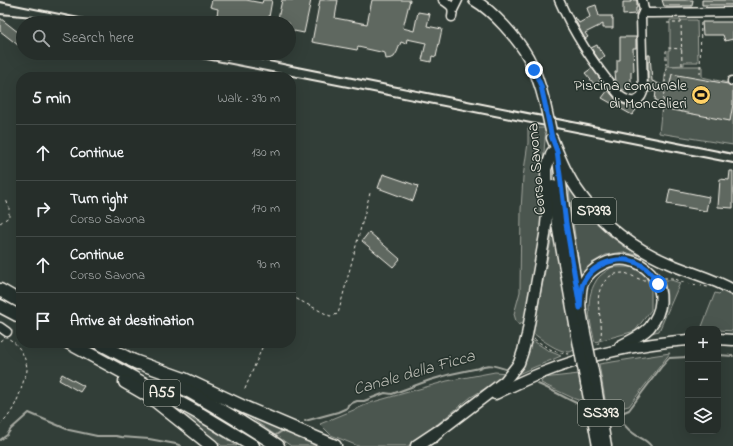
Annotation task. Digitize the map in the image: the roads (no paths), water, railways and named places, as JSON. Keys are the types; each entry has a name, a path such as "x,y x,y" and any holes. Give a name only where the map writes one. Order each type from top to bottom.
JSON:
{"highway":[{"path":"0,290 16,299"},
{"path":"0,306 16,315"},
{"path":"77,348 121,379 149,396 212,446"},
{"name":"A55","path":"78,348 200,414 253,446"},
{"name":"A55","path":"108,348 206,400 249,426 278,446"},
{"path":"131,360 184,379 246,408 335,446"},
{"path":"417,446 438,432"}],"main road":[{"name":"Corso Savona","path":"474,0 488,11 508,31 528,56 541,86 554,151 580,308 580,329"},
{"name":"Corso Savona","path":"554,151 554,193 557,224 606,446"},
{"name":"SP393","path":"554,151 569,177 595,213 620,235 650,255 709,278 733,290"},
{"path":"426,446 438,432 505,381 519,363 527,334 545,236 547,214 546,169 554,151"},
{"path":"580,308 582,284 589,274 597,267 607,262 628,260 638,263 650,271 658,284 660,306 656,317 649,328 637,337 599,354"},
{"path":"476,403 562,365 599,354 639,345 685,340"},
{"path":"721,341 733,340"},
{"name":"Corso Savona","path":"591,382 598,446"}],"street":[{"path":"443,0 452,6 452,13 458,0"},
{"path":"559,0 567,19 591,57 620,96 631,102 641,97 643,92 641,17 644,10 642,0"},
{"path":"644,10 647,13 733,12"},
{"path":"0,327 7,332"},
{"path":"721,342 733,344"}],"waterway":[{"path":"721,355 733,356"},
{"path":"612,417 629,410 669,358 685,357"},
{"name":"Canale della Ficca","path":"305,421 338,412 357,401 364,401 385,393 392,394 430,380 482,366 494,366 508,370"},
{"path":"538,384 581,405"},
{"name":"Canale della Ficca","path":"0,440 29,413 69,430 97,436 149,439 181,446"},
{"path":"610,416 620,421 635,435 651,446"},
{"name":"Canale della Ficca","path":"276,435 282,431"}],"railway":[{"path":"0,2 69,16"},
{"path":"0,14 23,16"},
{"path":"211,60 272,72"},
{"path":"264,60 733,154"},
{"path":"296,77 733,163"}],"place":[{"name":"Piscina comunale di Moncalieri","path":"701,95"}]}
